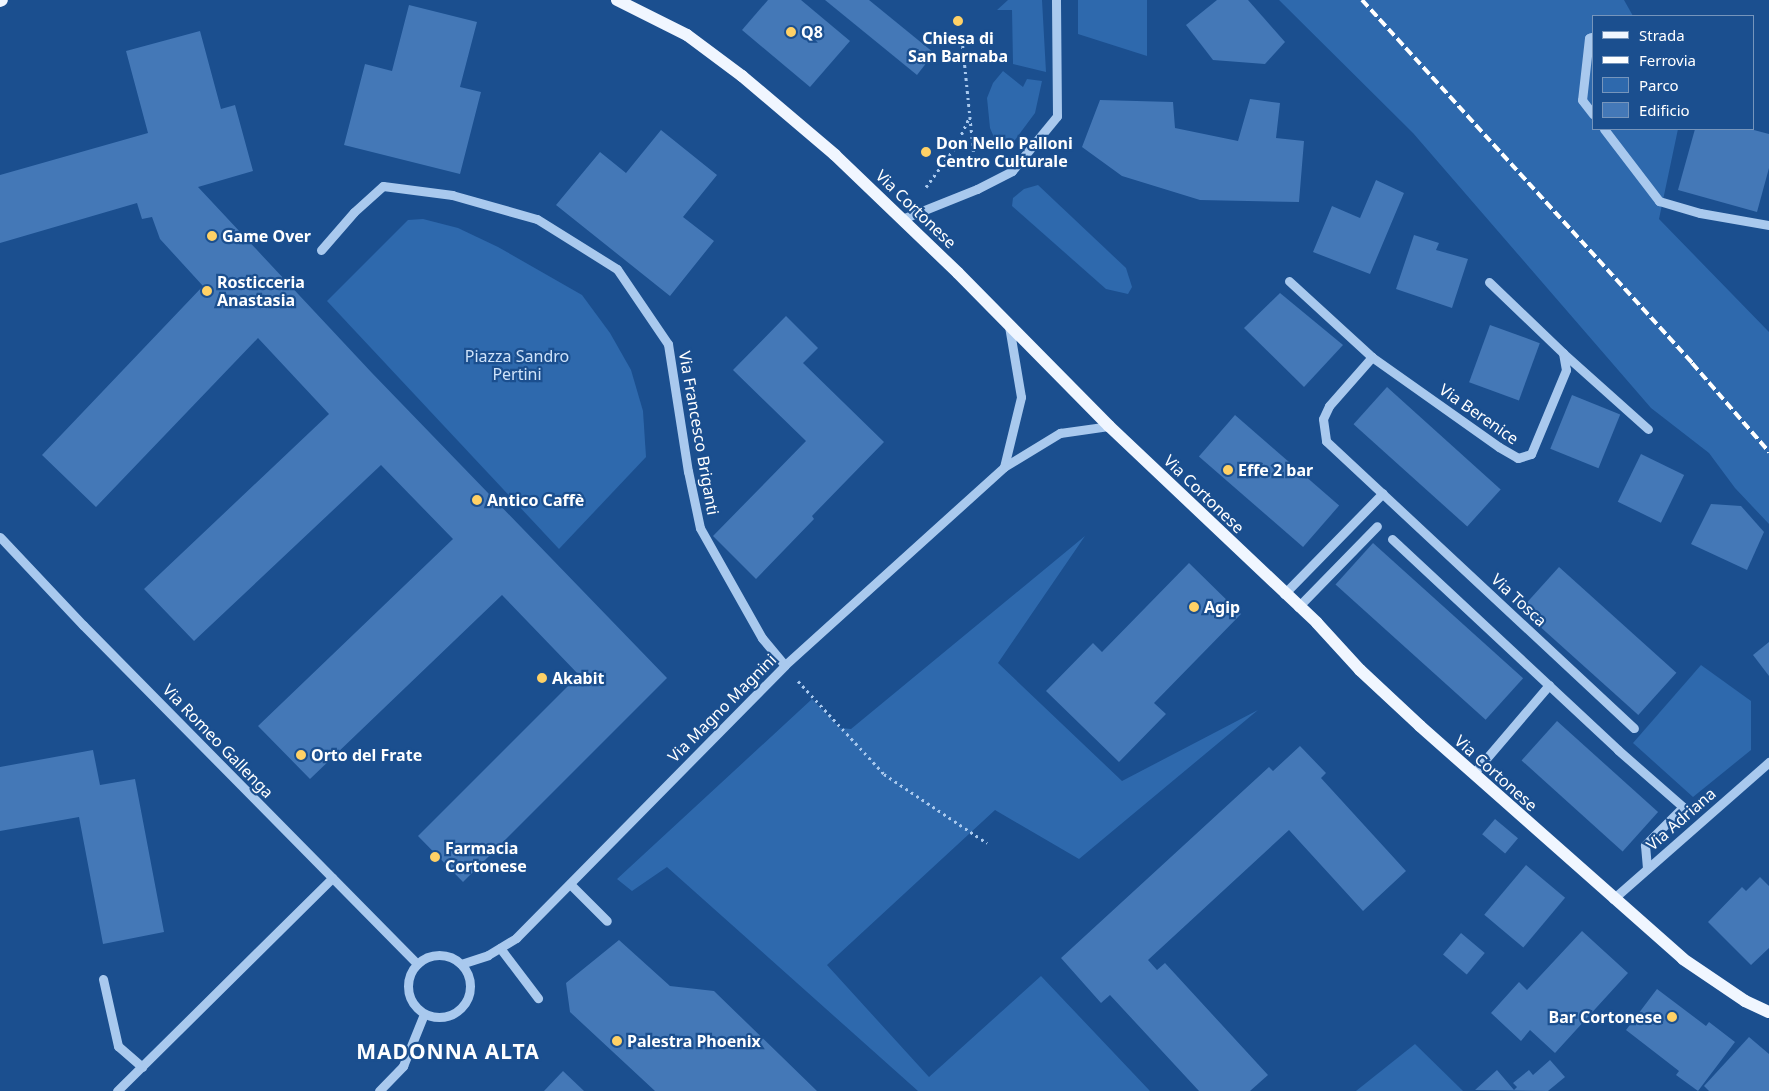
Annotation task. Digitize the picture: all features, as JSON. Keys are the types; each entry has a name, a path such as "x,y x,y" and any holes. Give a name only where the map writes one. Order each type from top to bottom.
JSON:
{"main road":[{"name":"Via Cortonese","path":"617,0 687,35 742,76 835,155 958,273 1108,426 1284,594 1317,623 1360,670 1473,774 1683,959 1745,1001 1769,1012"}],"street":[{"path":"902,219 976,189 1012,171 1057,116 1056,0"},
{"path":"1591,37 1589,38 1582,100 1592,113"},
{"path":"1605,130 1658,202 1700,213 1769,225"},
{"name":"Via Francesco Briganti","path":"321,250 354,212 383,186 452,195 536,219 617,269 668,344 688,471 700,528 762,638 785,665"},
{"name":"Via Berenice","path":"1289,281 1372,357 1518,458 1531,454 1566,370 1564,353"},
{"path":"1488,282 1648,429"},
{"path":"1004,467 1021,397 1009,326"},
{"name":"Via Tosca","path":"1372,357 1328,406 1323,419 1326,441 1634,728"},
{"name":"Via Magno Magnini","path":"461,964 488,955 516,938 785,665 1004,467 1060,432 1108,426"},
{"path":"1284,594 1383,493"},
{"path":"1298,607 1377,526"},
{"name":"Via Romeo Gallenga","path":"0,537 77,619 417,964"},
{"path":"1392,539 1549,686 1683,807 1645,845 1647,869"},
{"path":"1473,774 1549,686"},
{"name":"Via Adriana","path":"1613,899 1769,762"},
{"path":"117,1091 332,878"},
{"path":"570,884 607,921"},
{"path":"500,948 538,998"},
{"path":"434,956 444,956 461,964 468,974 470,984 469,995 464,1005 456,1013 446,1017 424,1014 411,1000 408,991 408,982 417,964 434,956"},
{"path":"103,979 118,1046 142,1067"},
{"path":"379,1091 403,1066 424,1014"}],"path":[{"path":"962,39 976,189"},
{"path":"925,189 956,146 969,118"},
{"path":"785,665 812,699 884,774 987,843"}],"green space":[{"path":"1008,0 1042,0 1046,72 1013,64 1012,10 997,10"},
{"path":"1078,0 1147,0 1147,56 1078,34"},
{"path":"1279,0 1624,0 1632,15 1592,15 1592,130 1678,130 1659,219 1769,332 1769,524 1735,488 1709,453 1651,408 1413,133"},
{"path":"1003,71 1023,87 1027,79 1042,81 1035,113 1012,144 1003,146 996,142 990,128 987,98 993,83"},
{"path":"1038,185 1126,268 1132,287 1128,294 1106,289 1012,206 1013,198 1024,189"},
{"name":"Piazza Sandro Pertini","path":"423,219 458,228 498,247 582,295 610,333 631,370 643,411 646,457 559,549 327,301 408,220"},
{"path":"1085,536 998,663 1122,781 1258,710 1079,859 995,810 827,965 929,1077 1041,976 1150,1091 918,1091 667,867 632,891 617,879 812,699 840,728 851,729"},
{"path":"1701,665 1751,701 1751,750 1693,797 1633,743"},
{"path":"1415,1044 1463,1091 1356,1091"}],"building":[{"path":"768,0 801,0 850,41 810,87 742,30"},
{"path":"825,0 869,0 934,53 917,75"},
{"path":"1217,0 1248,0 1285,42 1265,64 1213,60 1186,25"},
{"path":"409,5 477,22 460,87 481,92 460,174 344,145 365,64 392,71"},
{"path":"200,31 221,109 235,105 253,171 198,187 372,373 667,678 463,882 418,836 579,675 502,595 310,779 258,726 453,539 381,465 194,641 144,589 329,414 258,338 96,507 42,455 203,286 160,239 152,217 142,219 137,203 0,243 0,175 148,133 126,51"},
{"path":"1250,99 1280,103 1276,138 1304,141 1299,202 1200,200 1122,176 1082,147 1100,100 1173,102 1175,128 1238,141"},
{"path":"661,130 717,175 683,217 714,241 670,296 556,205 600,152 626,173"},
{"path":"1695,130 1754,130 1769,134 1769,168 1757,212 1678,190"},
{"path":"1376,180 1404,193 1370,274 1313,252 1332,206 1360,218"},
{"path":"1414,235 1439,243 1436,250 1468,259 1452,308 1396,289"},
{"path":"1280,293 1343,345 1304,387 1244,328"},
{"path":"786,316 818,348 803,363 884,442 812,516 814,519 756,579 713,536 806,441 733,370"},
{"path":"1490,325 1540,343 1519,400 1469,382"},
{"path":"1387,387 1501,489 1467,527 1354,424"},
{"path":"1572,395 1620,414 1598,468 1550,449"},
{"path":"1235,415 1339,506 1303,547 1199,457"},
{"path":"1641,454 1684,475 1661,523 1618,502"},
{"path":"1711,504 1741,506 1764,532 1747,570 1691,544"},
{"path":"1373,543 1523,678 1486,720 1336,585"},
{"path":"1189,563 1241,614 1154,703 1166,714 1119,762 1046,691 1093,643 1102,652"},
{"path":"1559,567 1676,673 1638,715 1521,609"},
{"path":"1769,642 1769,676 1753,655"},
{"path":"1557,721 1658,812 1623,851 1522,760"},
{"path":"1300,746 1326,773 1321,778 1406,871 1363,911 1289,830 1148,960 1157,970 1165,963 1268,1075 1250,1091 1199,1091 1110,995 1101,1003 1061,958 1269,767 1273,771"},
{"path":"93,750 100,785 135,779 164,932 103,944 79,817 0,831 0,767"},
{"path":"1495,819 1518,838 1505,854 1482,834"},
{"path":"1526,865 1565,898 1523,948 1484,915"},
{"path":"1760,877 1769,886 1769,948 1751,965 1708,922 1742,887 1746,891"},
{"path":"1582,931 1628,973 1555,1053 1530,1030 1521,1041 1491,1013 1519,982 1527,990"},
{"path":"1461,933 1485,953 1467,974 1443,954"},
{"path":"619,940 670,986 714,991 817,1091 655,1091 570,1012 566,983"},
{"path":"1657,989 1706,1026 1709,1022 1735,1042 1698,1091 1676,1075 1679,1071 1626,1030"},
{"path":"1749,1037 1769,1054 1769,1091 1709,1091 1704,1086"},
{"path":"1550,1060 1565,1077 1548,1091 1475,1090 1497,1070 1514,1090 1517,1087 1513,1083 1529,1070 1533,1075"},
{"path":"563,1071 584,1091 544,1091"}],"railway":[{"path":"1362,0 1692,363 1769,452"}],"place":[{"name":"Chiesa di San Barnaba","path":"958,21"},
{"name":"Q8","path":"791,32"},
{"name":"Don Nello Palloni Centro Culturale","path":"926,152"},
{"name":"Game Over","path":"212,236"},
{"name":"Rosticceria Anastasia","path":"207,291"},
{"name":"Effe 2 bar","path":"1228,470"},
{"name":"Antico Caffè","path":"477,500"},
{"name":"Agip","path":"1194,607"},
{"name":"Akabit","path":"542,678"},
{"name":"Orto del Frate","path":"301,755"},
{"name":"Farmacia Cortonese","path":"435,857"},
{"name":"Bar Cortonese","path":"1672,1017"},
{"name":"Palestra Phoenix","path":"617,1041"}],"district":[{"name":"MADONNA ALTA","path":"448,1051"}]}
